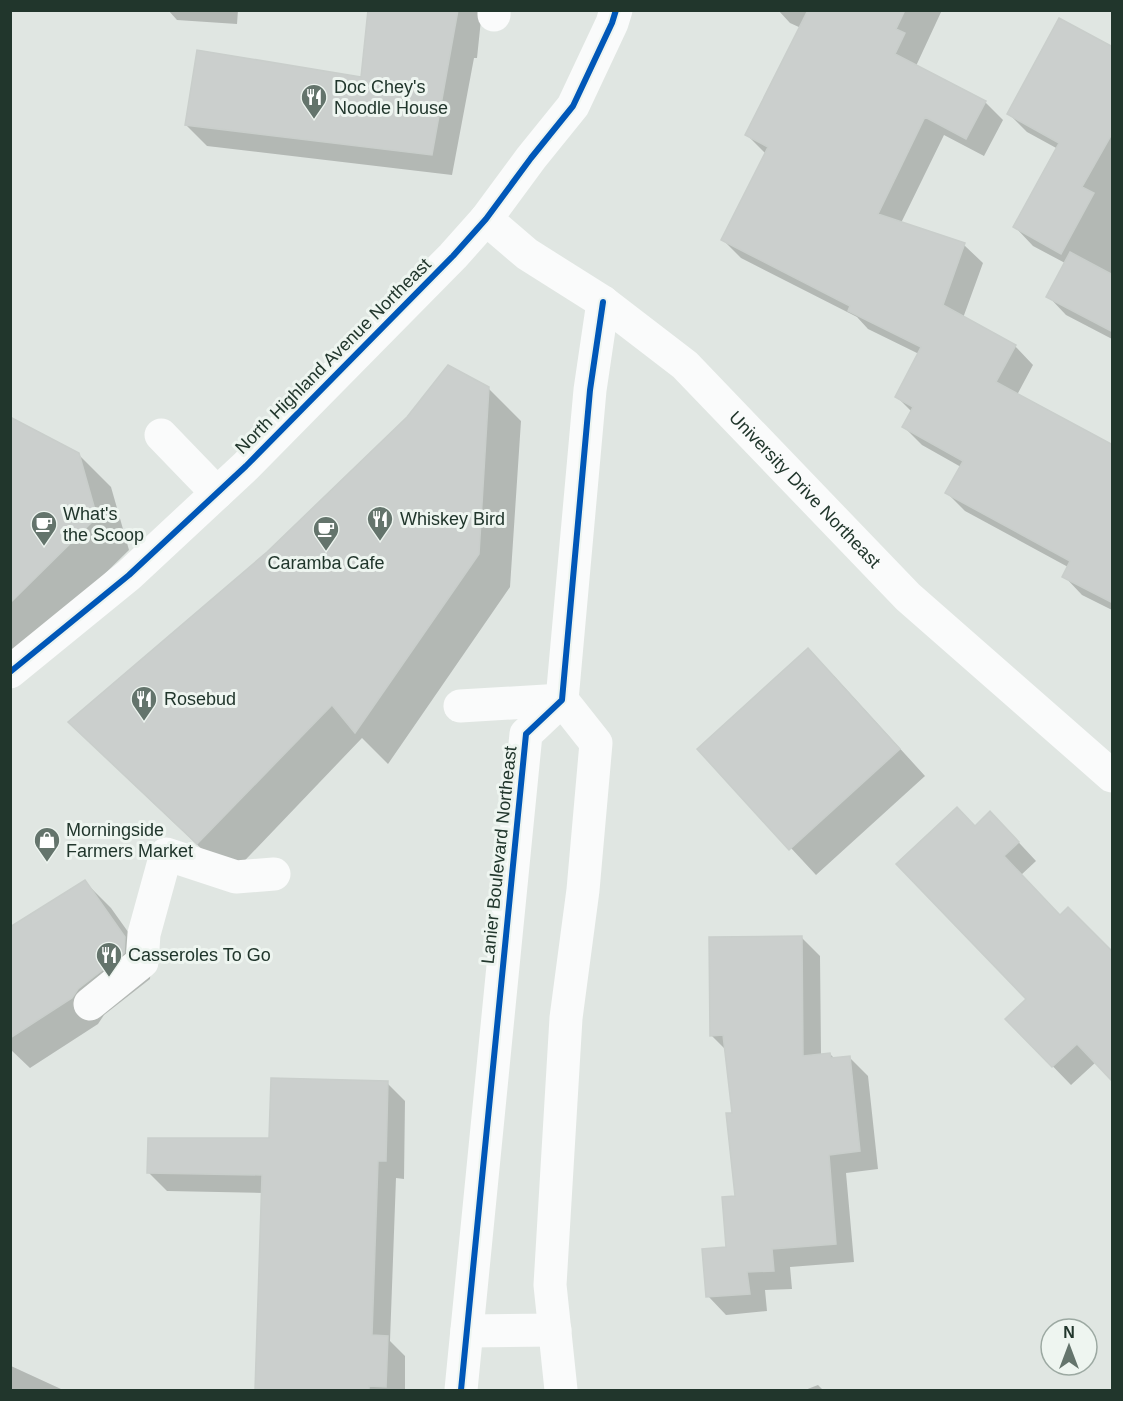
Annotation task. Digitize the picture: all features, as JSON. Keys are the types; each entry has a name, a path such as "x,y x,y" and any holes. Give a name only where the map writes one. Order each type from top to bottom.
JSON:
{"street":[{"name":"North Highland Avenue Northeast","path":"10,672 129,575 246,466 486,219 573,106 616,10"},
{"name":"University Drive Northeast","path":"486,219 527,254 603,302 685,365 908,597 1106,770"},
{"path":"561,1390 550,1285 566,1018 583,890 596,743 562,700 590,390 603,302"},
{"path":"161,435 217,493"},
{"path":"460,706 562,700"},
{"name":"Lanier Boulevard Northeast","path":"461,1390 526,734 562,700"},
{"path":"90,1004 142,962 144,934 166,854 236,877 274,874"},
{"path":"467,1331 555,1330"}],"building":[{"path":"368,10 458,10 432,155 185,125 197,50 361,77"},
{"path":"808,10 905,10 896,29 905,33 895,54 986,101 966,139 925,117 878,214 965,243 943,305 1016,345 996,382 1113,445 1113,603 1062,577 1070,561 945,493 963,461 902,427 913,407 895,397 921,347 848,311 850,306 721,240 768,147 745,135"},
{"path":"1059,18 1113,47 1113,132 1082,187 1094,193 1061,254 1013,227 1059,143 1007,114"},
{"path":"1070,252 1113,275 1113,332 1046,297"},
{"path":"448,365 489,387 479,554 355,733 332,705 197,844 68,722 267,552 407,417"},
{"path":"10,417 79,453 97,517 10,603"},
{"path":"808,648 900,749 789,850 697,749"},
{"path":"957,807 975,826 990,811 1019,842 1004,856 1060,915 1068,907 1113,952 1113,1082 1077,1044 1052,1067 1005,1019 1026,999 896,864"},
{"path":"85,880 125,937 124,953 78,989 72,998 10,1038 10,927"},
{"path":"802,936 803,1056 830,1053 831,1058 850,1056 860,1151 829,1155 836,1244 772,1249 774,1271 747,1272 750,1294 706,1297 702,1249 726,1247 722,1197 735,1196 726,1113 732,1113 723,1035 710,1036 709,937"},
{"path":"271,1078 388,1081 386,1161 378,1161 372,1335 388,1336 386,1387 369,1386 369,1390 255,1390 262,1175 147,1173 148,1138 269,1138"}],"cycle path":[{"path":"10,672 129,575 246,466 453,256 486,219 573,106 616,10"},
{"path":"461,1390 526,734 562,700 590,390 603,302"}],"place":[{"name":"Doc Chey's Noodle House","path":"314,120"},
{"name":"Whiskey Bird","path":"380,542"},
{"name":"What's the Scoop","path":"44,547"},
{"name":"Caramba Cafe","path":"326,552"},
{"name":"Rosebud","path":"144,722"},
{"name":"Morningside Farmers Market","path":"47,863"},
{"name":"Casseroles To Go","path":"109,978"}]}
